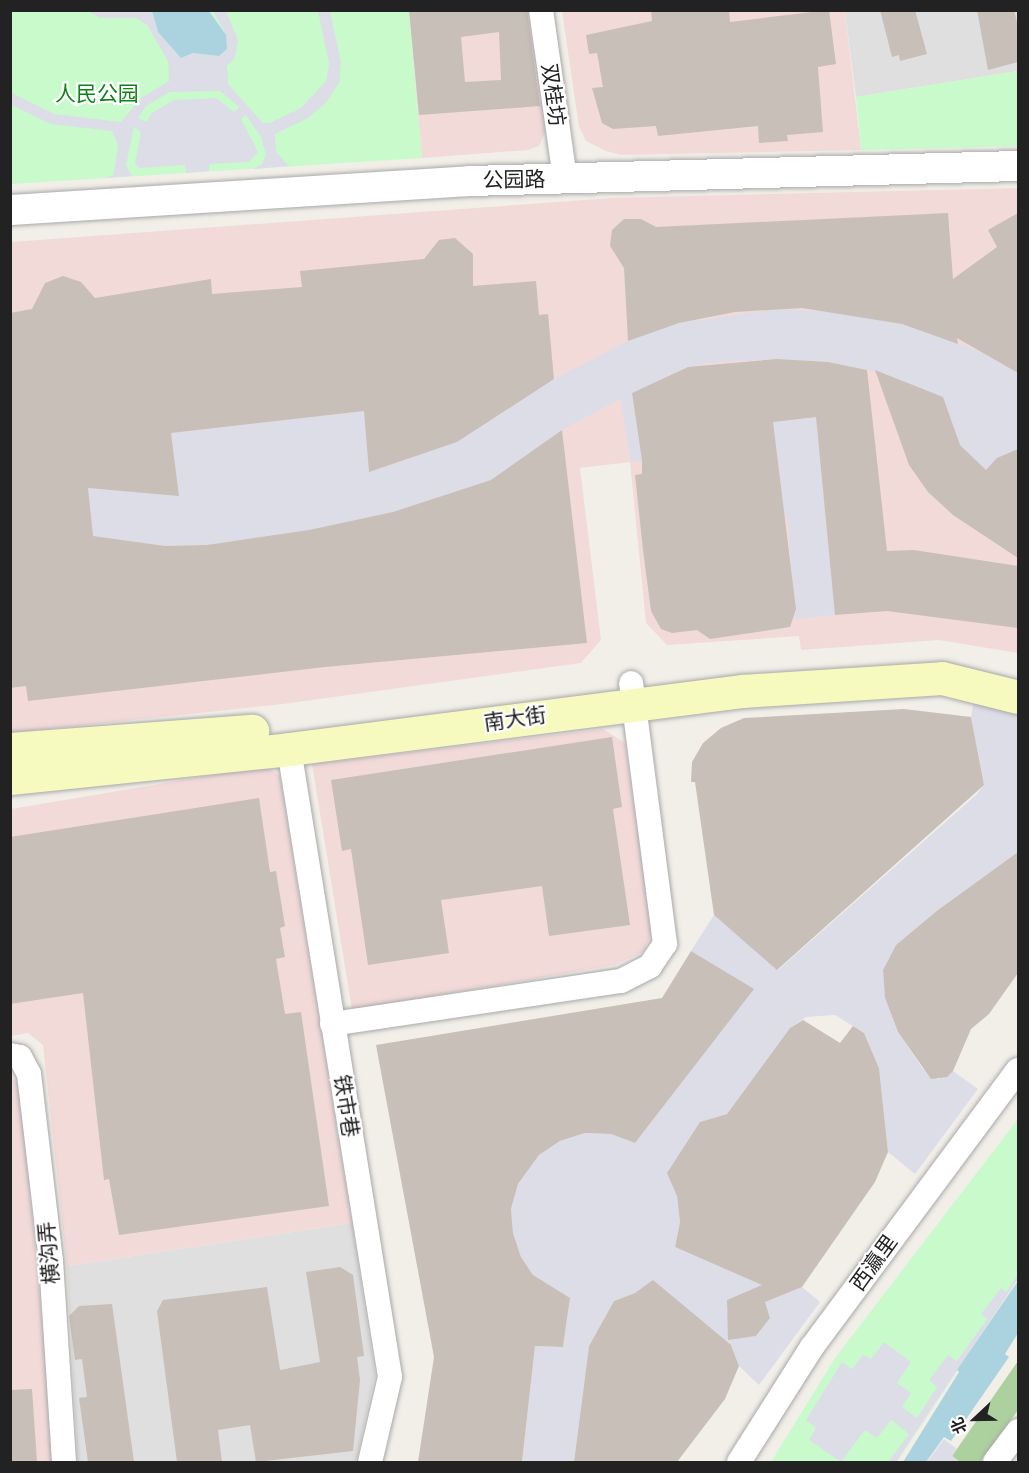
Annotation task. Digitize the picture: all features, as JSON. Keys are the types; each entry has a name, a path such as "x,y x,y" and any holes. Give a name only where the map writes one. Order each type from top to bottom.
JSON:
{"main road":[{"name":"南大街","path":"10,778 289,749 633,693 742,668 942,656 1018,673"},
{"name":"南大街","path":"10,749 286,728 633,693 742,691 942,678 1018,697"}],"street":[{"name":"双桂坊","path":"541,10 566,179"},
{"name":"公园路","path":"10,210 566,179 1018,166"},
{"path":"332,1024 621,981 650,966 665,944 633,693"},
{"name":"铁市巷","path":"289,749 390,1377 370,1462"},
{"name":"横沟弄","path":"10,1055 20,1057 29,1074 51,1261 64,1462"},
{"name":"西瀛里","path":"739,1462 812,1347 1018,1070"},
{"path":"995,1462 1018,1431"}],"shaded area":[{"path":"88,11 152,11 158,32 181,58 193,53 219,56 226,35 213,11 226,11 238,40 235,58 227,66 228,84 263,123 270,123 301,108 326,81 329,64 318,11 330,11 341,62 339,83 326,103 308,118 275,134 276,152 289,166 253,169 262,164 266,155 261,137 246,115 241,119 258,152 249,162 209,164 209,171 186,173 185,165 139,168 135,163 141,132 134,127 126,165 132,176 105,178 113,175 115,167 118,145 112,131 51,124 11,105 10,92 54,114 121,122 141,98 169,81 168,61 147,25 136,18 100,18","holes":["220,91 239,107 234,112 216,98 174,100 152,113 146,122 138,118 146,106 170,92"]},
{"path":"409,11 530,11 548,125 539,146 528,150 422,158"},
{"path":"562,11 845,11 861,150 621,155 606,151 586,141 579,127"},
{"path":"845,11 1018,11 1018,71 856,97"},
{"path":"1018,188 1018,653 939,640 801,650 799,636 667,645 646,623 630,462 580,468 601,640 581,663 283,704 11,733 11,242 612,198"},
{"path":"780,309 855,313 902,324 980,351 1018,373 1018,452 998,458 986,470 960,445 949,421 894,377 868,370 828,362 777,359 719,362 687,367 632,393 638,435 816,417 835,615 795,619 787,515 783,514 776,446 631,462 620,399 562,430 491,480 393,512 309,530 207,545 165,546 92,536 87,488 179,495 171,433 364,411 369,472 457,442 554,379 628,341 679,323"},
{"path":"974,699 1018,711 1018,852 938,910 896,945 883,970 885,998 898,1032 923,1069 938,1079 953,1071 978,1089 915,1174 888,1152 879,1068 864,1033 835,1015 806,1017 790,1028 727,1114 700,1122 677,1196 680,1222 675,1247 784,1294 802,1287 820,1302 759,1385 739,1366 731,1345 635,1293 614,1301 589,1346 574,1462 522,1462 535,1346 563,1347 570,1299 533,1275 521,1257 513,1233 511,1209 518,1184 539,1155 560,1141 585,1133 611,1134 635,1143 753,990 691,951 714,915 778,970 976,795 984,785 971,717","holes":["737,1296 767,1309 770,1318 756,1336 749,1337 727,1312 727,1300"]},
{"path":"603,729 625,743 652,933 643,952 615,965 352,1010 312,764"},
{"path":"266,766 280,776 352,1223 67,1266 43,1045 28,1033 11,1036 11,809"},
{"path":"11,1078 20,1084 55,1462 11,1462"},
{"path":"352,1223 375,1375 356,1462 78,1462 67,1266"},
{"path":"1018,1274 1018,1279 896,1462 888,1462 909,1434 891,1420 877,1438 865,1430 841,1462 809,1440 816,1428 806,1420 842,1362 852,1369 863,1355 871,1359 884,1342 911,1362 897,1383 911,1393 902,1407 917,1418 937,1387 929,1380 948,1355 957,1361 987,1319 981,1314 1001,1288 1006,1292"},
{"path":"944,1439 957,1449 952,1456 960,1462 927,1462"}],"green space":[{"name":"人民公园","path":"11,11 409,11 422,158 11,184"},
{"path":"1018,71 1018,146 861,150 856,97"},
{"path":"1018,1119 1018,1279 899,1459 896,1462 771,1462 835,1358"},
{"path":"1018,1361 1018,1410 980,1462 960,1462 952,1456"}],"water":[{"path":"152,11 209,11 226,35 227,49 219,56 193,53 181,58 158,32"},
{"path":"1018,1281 1018,1333 1005,1354 1009,1357 951,1441 944,1437 926,1462 903,1462 959,1372 957,1370"}],"building":[{"path":"409,10 527,10 540,106 419,115","holes":["499,32 501,80 465,82 461,37"]},
{"path":"651,10 729,10 730,22 829,10 836,64 818,67 823,132 787,135 788,141 759,143 758,126 658,136 656,126 613,129 602,123 592,88 603,87 597,53 589,54 586,35 652,21"},
{"path":"880,10 915,10 927,54 900,61 899,55 892,57"},
{"path":"977,10 1014,10 1018,26 1018,62 988,70"},
{"path":"948,213 953,279 997,247 988,230 1018,213 1018,373 957,338 958,344 902,324 802,308 735,312 679,323 628,341 624,268 610,246 612,230 624,219 641,219 656,227"},
{"path":"455,238 473,254 473,286 536,281 539,315 548,314 554,379 457,442 369,472 364,411 171,433 179,496 88,488 93,536 165,546 207,545 309,530 393,512 491,480 562,430 587,643 325,667 28,701 26,686 10,688 10,313 32,309 45,283 63,276 81,282 95,298 211,279 212,294 302,287 300,271 424,259 439,240"},
{"path":"777,359 828,362 867,370 887,551 914,550 1018,566 1018,628 887,611 835,615 816,417 773,422 796,609 790,627 710,639 697,630 672,633 661,629 651,611 643,550 635,475 642,474 642,460 632,393 688,367"},
{"path":"875,370 943,397 960,445 986,470 997,458 1018,449 1018,558 953,515 928,492 909,465"},
{"path":"904,709 971,717 984,785 777,970 714,915 695,782 691,782 692,762 703,743 721,728 744,718"},
{"path":"612,737 622,807 613,809 630,925 549,936 542,886 441,900 449,953 368,965 351,849 342,851 331,780"},
{"path":"259,798 270,872 276,871 285,926 280,928 285,957 276,959 285,1014 301,1012 329,1206 119,1235 109,1179 104,1180 83,993 10,1004 10,837"},
{"path":"1018,852 1018,973 989,1014 971,1029 953,1071 947,1077 931,1079 898,1032 885,998 883,970 896,945 938,910"},
{"path":"691,951 754,989 635,1143 611,1134 585,1133 560,1141 539,1155 518,1184 511,1209 513,1233 521,1257 533,1275 570,1298 563,1347 535,1346 522,1462 418,1462 434,1357 376,1045 662,998"},
{"path":"803,1020 840,1043 853,1026 864,1033 879,1068 888,1152 875,1182 802,1287 765,1302 770,1318 756,1336 728,1340 727,1300 762,1285 675,1247 680,1222 677,1196 667,1173 700,1122 727,1114 790,1028"},
{"path":"340,1267 353,1275 364,1356 357,1357 360,1380 353,1451 256,1462 250,1425 218,1430 222,1462 177,1462 157,1311 163,1300 267,1287 280,1370 320,1362 306,1272"},
{"path":"653,1280 731,1345 739,1366 725,1399 677,1462 574,1462 589,1346 614,1301 635,1293"},
{"path":"112,1304 134,1462 88,1462 79,1398 87,1397 82,1359 75,1360 69,1316 79,1306"},
{"path":"32,1389 37,1462 10,1462 10,1390"}]}
